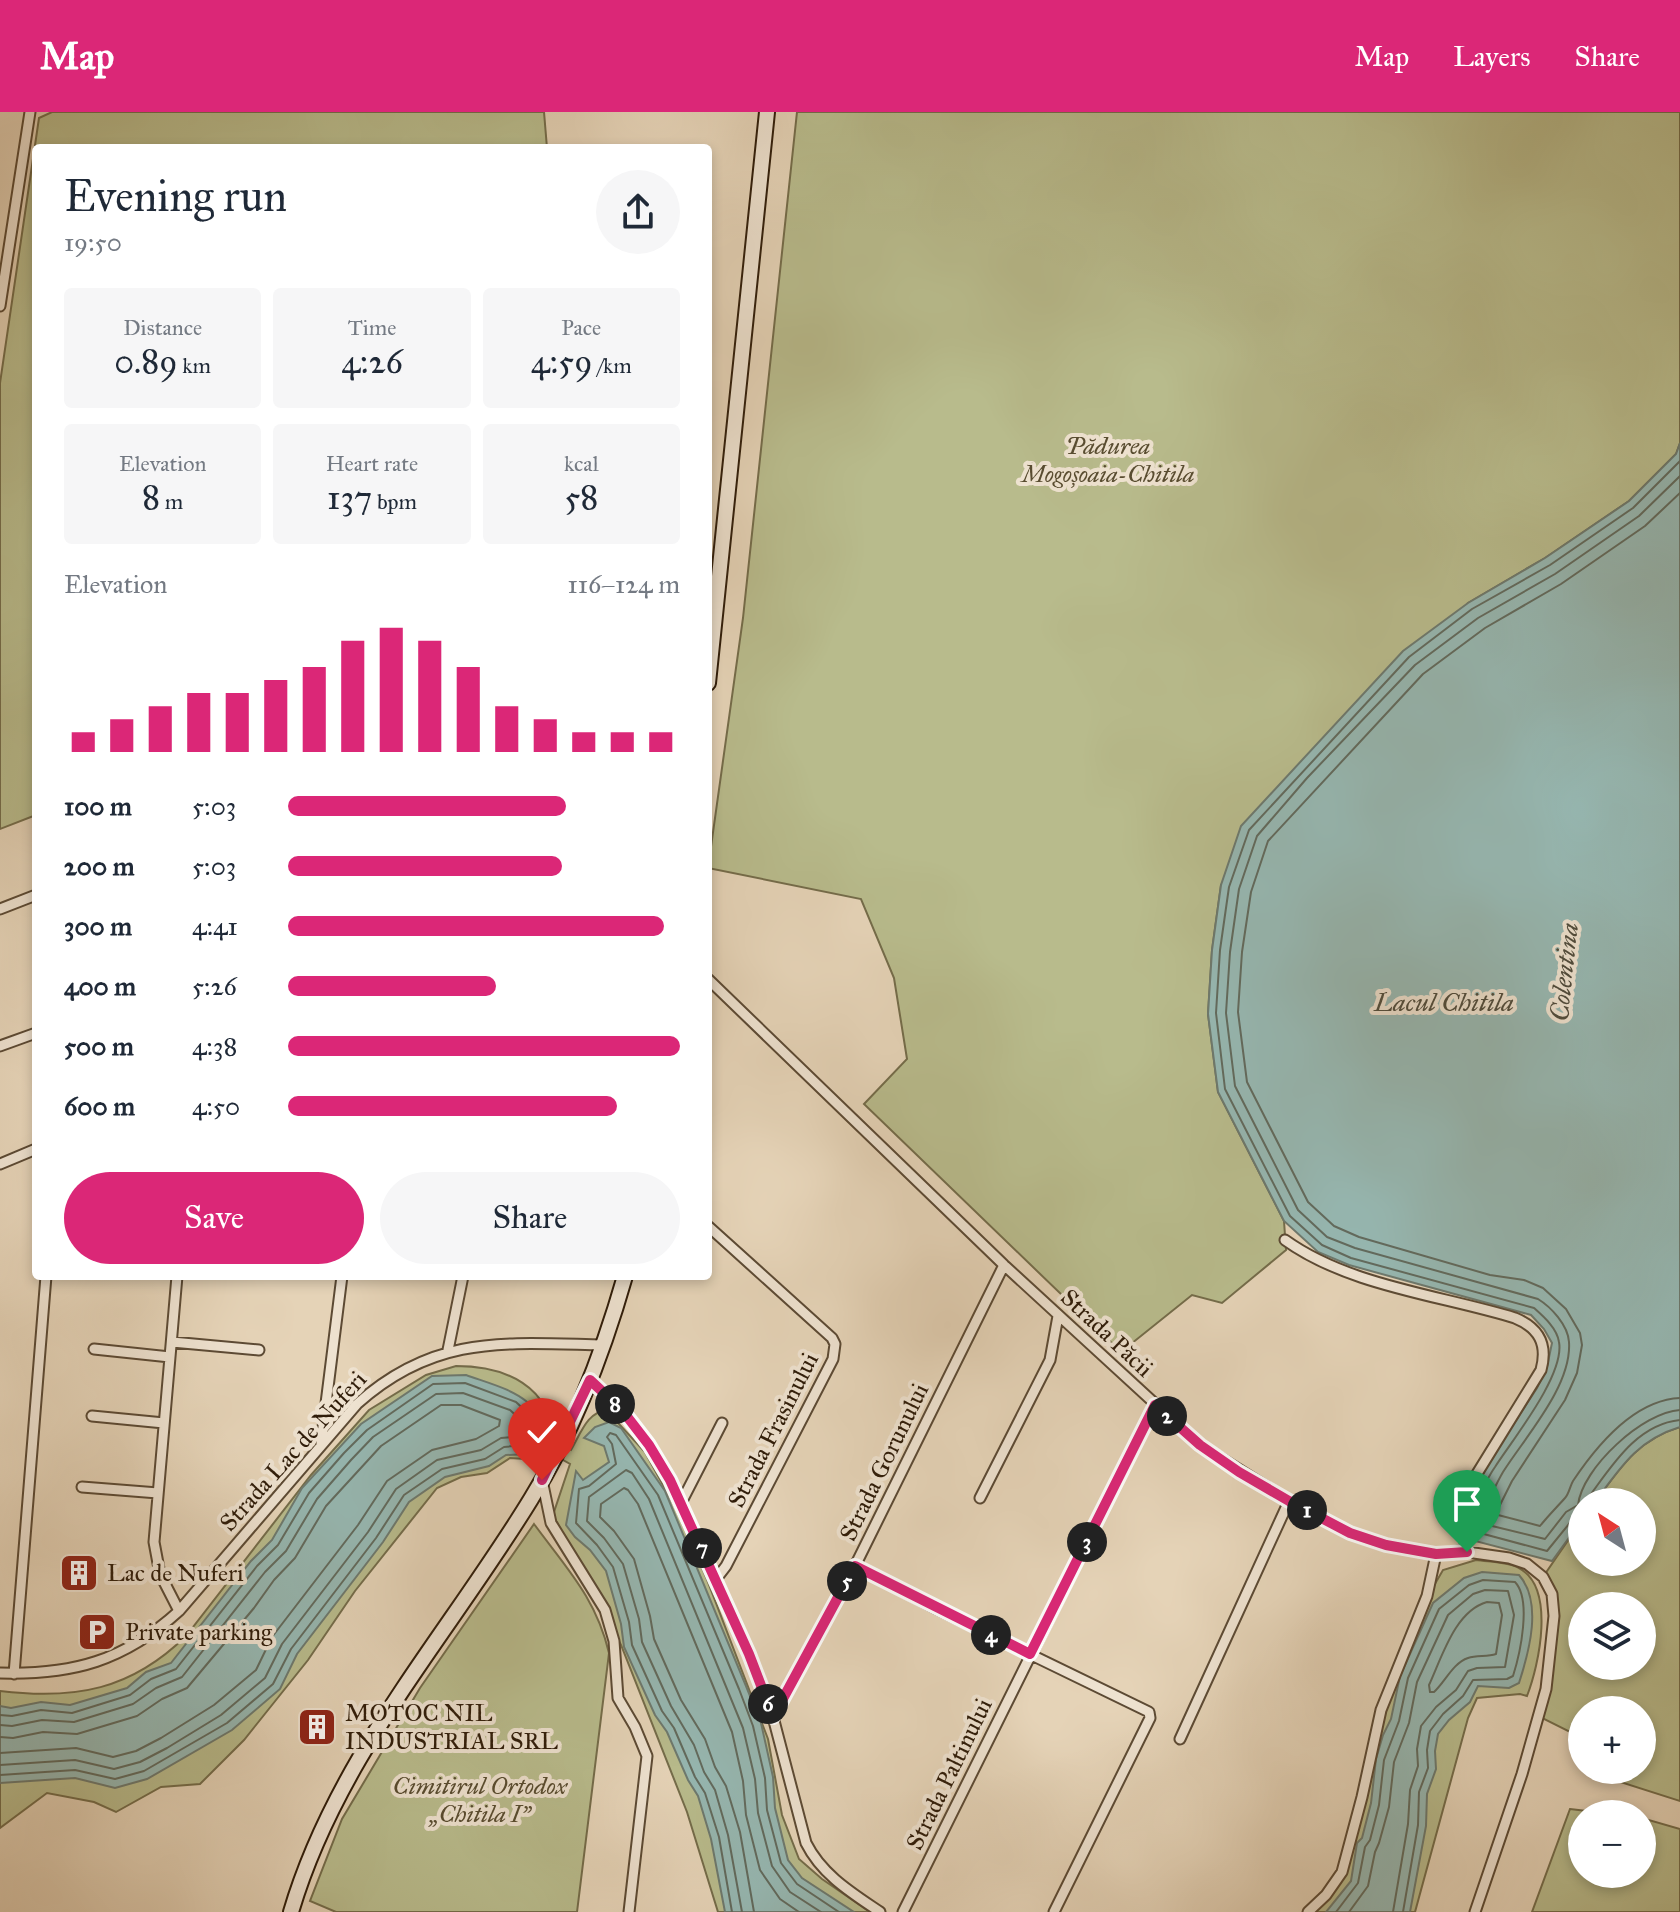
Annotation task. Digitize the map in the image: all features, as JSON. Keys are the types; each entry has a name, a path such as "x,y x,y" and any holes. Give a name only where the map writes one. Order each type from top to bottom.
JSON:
{"main road":[{"path":"712,634 767,112"},
{"path":"291,1912 314,1846 375,1729 542,1480 590,1380 624,1280"}],"street":[{"path":"0,306 30,112"},
{"path":"0,909 32,897"},
{"name":"Strada Păcii","path":"712,983 1004,1265 1200,1445 1289,1501 1350,1533 1386,1545 1436,1554 1467,1552 1509,1558 1527,1564 1543,1577 1552,1594 1554,1616 1546,1689 1522,1774 1475,1912"},
{"path":"0,1046 32,1034"},
{"path":"0,1164 32,1151"},
{"name":"Strada Frasinului","path":"712,1230 835,1344 833,1359 734,1552 716,1579"},
{"path":"1285,1240 1302,1252 1353,1275 1515,1318 1526,1323 1542,1340 1545,1350 1541,1370 1462,1498 1460,1518 1467,1552"},
{"name":"Strada Gorunului","path":"773,1717 855,1566 1004,1265"},
{"path":"14,1674 46,1280"},
{"path":"177,1280 154,1552 163,1582 179,1611"},
{"path":"321,1443 341,1280"},
{"path":"448,1350 462,1280"},
{"path":"980,1498 1050,1360 1058,1316"},
{"path":"172,1342 259,1350"},
{"name":"Strada Lac de Nuferi","path":"0,1673 65,1670 112,1658 157,1630 179,1611 321,1443 357,1404 389,1377 448,1350 517,1343 603,1345"},
{"path":"94,1349 170,1357"},
{"path":"590,1380 622,1410 649,1445 681,1503 773,1717 806,1843 814,1860 824,1872 880,1912"},
{"name":"Strada Paltinului","path":"903,1912 1155,1405"},
{"path":"92,1416 164,1423"},
{"path":"681,1503 722,1423"},
{"path":"542,1480 551,1523 605,1610 614,1641 618,1698 647,1756 629,1912"},
{"path":"82,1487 158,1493"},
{"path":"1180,1739 1289,1501"},
{"path":"1308,1912 1326,1895 1342,1872 1381,1710 1427,1596 1436,1554"},
{"path":"855,1566 1145,1708 1150,1718 1054,1912"}],"green space":[{"path":"52,112 544,112 547,144 35,144 39,118"},
{"name":"Pădurea Mogoșoaia-Chitila","path":"797,112 1680,112 1680,443 1676,454 1629,501 1545,558 1468,603 1221,885 1212,950 1208,1014 1218,1092 1284,1221 1286,1250 1222,1303 1192,1295 1121,1352 864,1104 907,1059 894,978 861,899 712,869 712,839 743,618"},
{"path":"32,166 32,817 0,829 0,383"},
{"path":"456,1366 492,1370 522,1383 535,1393 544,1406 551,1422 553,1441 571,1450 590,1419 607,1411 645,1452 675,1507 706,1577 768,1739 782,1815 799,1859 870,1912 718,1912 687,1812 621,1645 553,1515 570,1464 547,1451 540,1460 510,1458 487,1473 461,1477 437,1488 355,1591 308,1660 244,1740 200,1784 161,1787 116,1812 94,1802 47,1793 0,1828 0,1691 77,1692 123,1680 144,1669 186,1636 311,1475 369,1410 426,1375"},
{"path":"1680,1427 1680,1801 1627,1784 1656,1784 1656,1696 1568,1696 1568,1731 1540,1717 1554,1616 1543,1577 1568,1540 1568,1576 1656,1576 1656,1488 1606,1488 1631,1457 1652,1439"},
{"name":"Cimitirul Ortodox „Chitila I”","path":"534,1524 588,1600 609,1653 577,1912 336,1912 310,1901 342,1819 420,1688"},
{"path":"1476,1560 1519,1568 1530,1578 1538,1592 1541,1609 1539,1647 1527,1696 1477,1698 1468,1718 1415,1912 1304,1912 1335,1884 1386,1694 1425,1601 1443,1570"},
{"path":"1568,1814 1568,1888 1656,1888 1656,1822 1680,1829 1680,1912 1532,1912"}],"water":[{"name":"Lacul Chitila","path":"1680,443 1680,1427 1641,1447 1606,1488 1568,1488 1568,1539 1552,1561 1475,1541 1462,1512 1486,1466 1537,1388 1547,1367 1552,1343 1531,1315 1349,1265 1318,1252 1284,1221 1218,1092 1208,1014 1212,950 1221,885 1241,826 1403,651 1468,603 1545,558 1629,501 1676,454"},
{"path":"466,1375 509,1391 532,1406 543,1431 543,1448 531,1454 506,1455 489,1466 445,1477 409,1502 383,1542 297,1654 280,1689 232,1730 147,1779 115,1788 75,1778 0,1783 0,1706 11,1708 41,1702 70,1705 127,1688 146,1672 171,1663 251,1561 272,1540 302,1488 361,1424 432,1376"},
{"path":"609,1422 621,1428 665,1491 746,1686 761,1723 773,1777 775,1808 788,1860 802,1878 854,1912 725,1912 711,1839 698,1796 667,1732 655,1715 624,1647 606,1571 566,1525 576,1471 583,1480 609,1462 604,1446 584,1438 595,1427"},
{"path":"1482,1572 1519,1575 1531,1599 1532,1628 1519,1683 1509,1688 1478,1686 1470,1702 1438,1734 1436,1769 1427,1794 1426,1826 1410,1912 1326,1912 1351,1881 1357,1843 1362,1838 1371,1803 1376,1759 1391,1719 1400,1676 1433,1603 1464,1578"}],"place":[{"name":"Lac de Nuferi","path":"79,1573"},
{"name":"Private parking","path":"97,1632"},
{"name":"MOTOC NIL INDUSTRIAL SRL","path":"317,1727"}],"route":[{"path":"542,1480 575,1417 590,1380 622,1410 649,1445 670,1480 749,1654 773,1717 855,1566 1030,1654 1155,1405 1200,1445 1239,1472 1350,1533 1386,1545 1436,1554 1467,1552"}],"water label":[{"name":"Colentina","path":"1564,972"}]}
